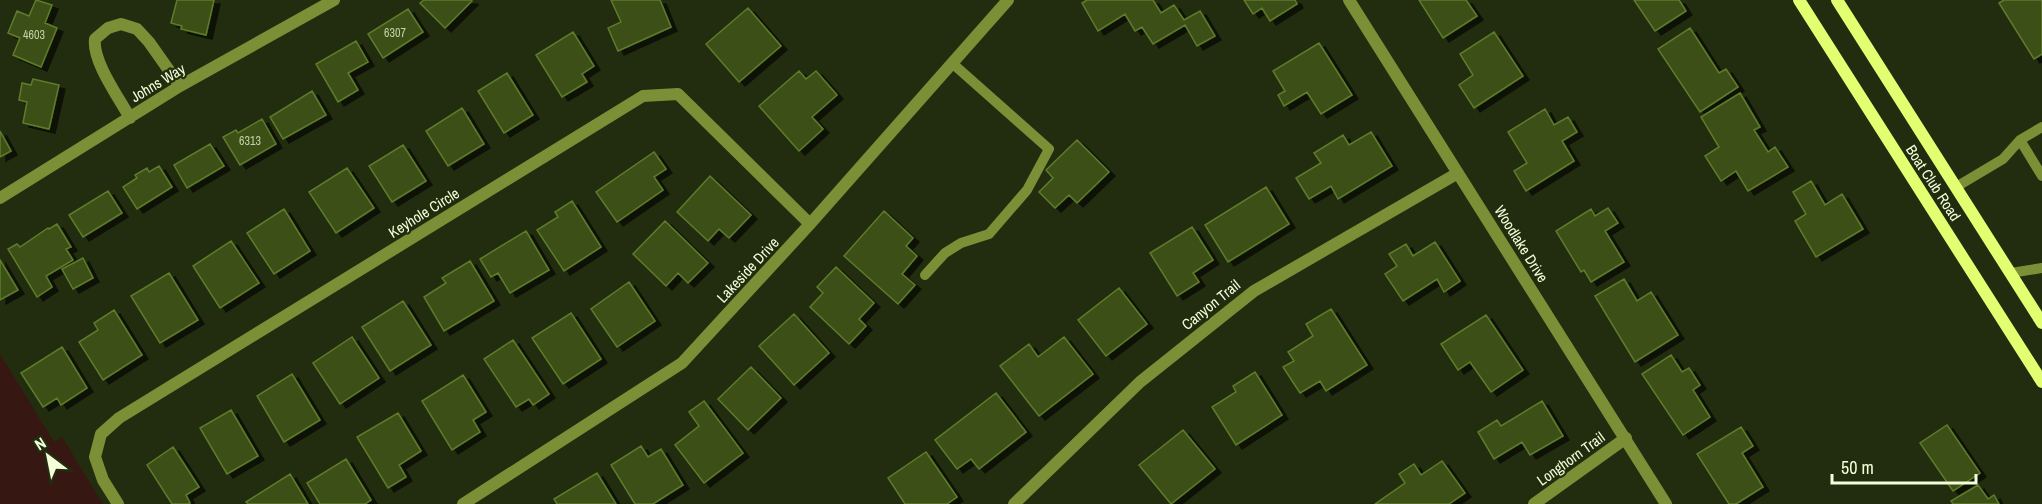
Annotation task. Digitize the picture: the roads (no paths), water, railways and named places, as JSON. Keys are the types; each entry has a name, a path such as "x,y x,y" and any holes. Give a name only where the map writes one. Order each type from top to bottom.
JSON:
{"main road":[{"name":"Boat Club Road","path":"1799,0 2042,382"},
{"name":"Boat Club Road","path":"1838,0 2042,323"}],"street":[{"name":"Johns Way","path":"0,198 180,86 334,0"},
{"name":"Lakeside Drive","path":"463,504 682,363 810,224 1008,0"},
{"name":"Woodlake Drive","path":"1349,0 1666,504"},
{"path":"130,118 94,47 95,39 108,28 121,24 137,29 180,86"},
{"name":"Keyhole Circle","path":"118,504 103,480 95,457 101,434 119,418 643,96 678,94 810,224"},
{"name":"Canyon Trail","path":"1014,504 1140,382 1254,291 1458,173"},
{"name":"Longhorn Trail","path":"1534,504 1626,438"}],"lane":[{"path":"925,275 945,254 961,243 989,234 1027,189 1049,149 952,63"},
{"path":"1956,187 2003,159 2020,140 2042,127"},
{"path":"2020,140 2042,176"},
{"path":"2011,273 2042,268"}]}
